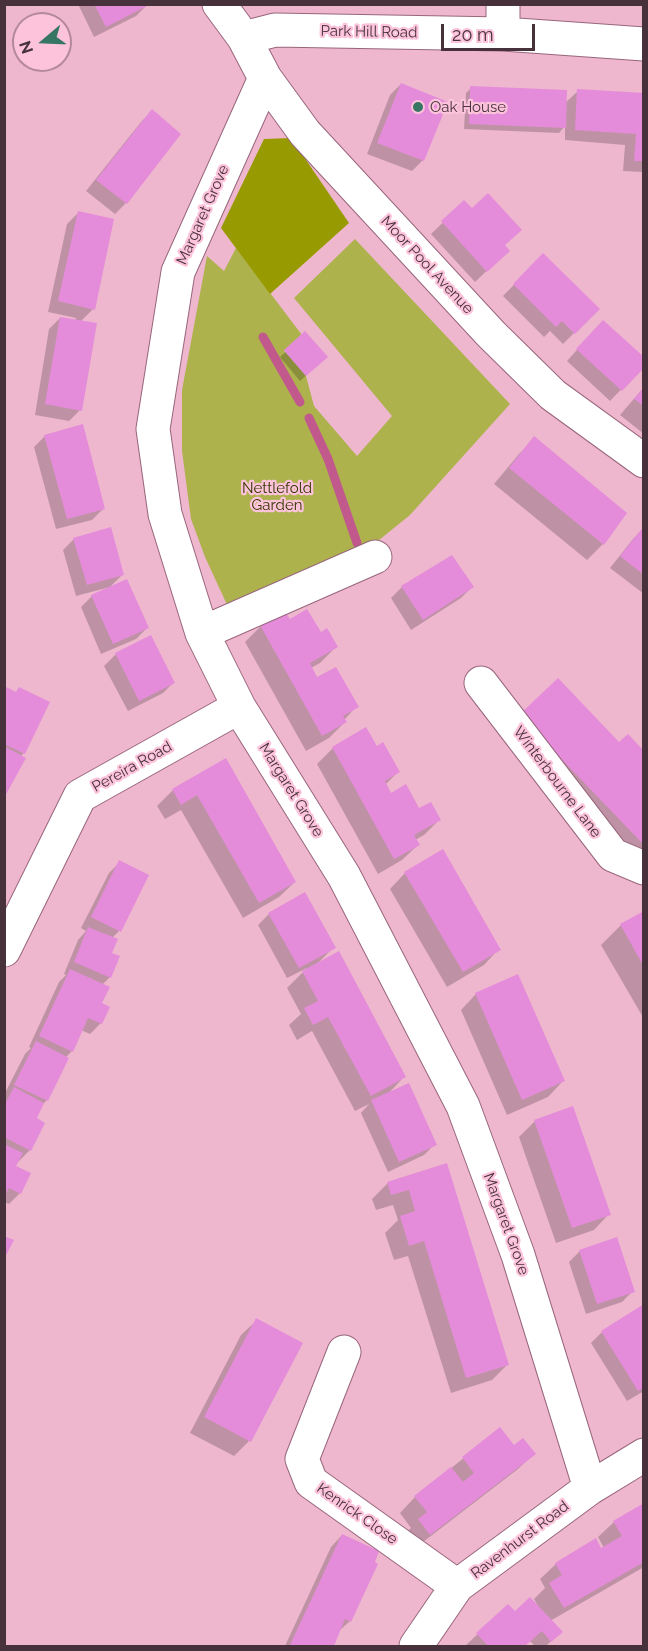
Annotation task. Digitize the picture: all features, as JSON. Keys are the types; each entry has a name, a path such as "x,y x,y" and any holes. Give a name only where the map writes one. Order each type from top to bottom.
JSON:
{"street":[{"path":"219,4 244,38"},
{"name":"Park Hill Road","path":"244,38 275,30 503,19 644,44"},
{"name":"Moor Pool Avenue","path":"244,38 265,78 305,133 491,334 553,395 644,461"},
{"name":"Margaret Grove","path":"265,78 178,272 153,429 165,514 202,633 239,707 344,876 463,1106 518,1255 590,1488"},
{"path":"202,633 375,557"},
{"name":"Winterbourne Lane","path":"481,682 613,855 644,868"},
{"name":"Pereira Road","path":"4,950 80,796 239,707"},
{"name":"Kenrick Close","path":"344,1352 302,1459 311,1482 458,1586"},
{"name":"Ravenhurst Road","path":"416,1647 458,1586 590,1488 644,1455"}],"green space":[{"name":"Nettlefold Garden","path":"355,239 510,404 410,515 368,549 229,609 205,557 191,519 182,451 182,390 207,256 224,271 236,248 302,335 284,351 306,376 314,406 357,456 392,416 294,298"}],"shaded area":[{"path":"291,138 349,223 270,294 221,228 264,139"}],"building":[{"path":"94,4 151,4 106,27"},
{"path":"401,83 448,102 424,161 377,143"},
{"path":"470,86 567,90 566,128 469,124"},
{"path":"577,89 644,93 644,161 634,161 636,134 575,130"},
{"path":"152,109 181,134 127,204 96,180"},
{"path":"488,193 522,230 505,245 510,251 487,272 441,221 464,200 472,208"},
{"path":"78,211 114,219 95,310 58,301"},
{"path":"543,253 600,309 575,334 562,321 556,327 513,284"},
{"path":"60,317 97,323 82,411 45,404"},
{"path":"603,320 644,357 644,368 622,391 576,349"},
{"path":"305,331 328,357 306,376 284,350"},
{"path":"644,387 644,406 634,399"},
{"path":"83,424 105,509 67,519 44,435"},
{"path":"534,436 627,513 604,545 509,468"},
{"path":"644,526 644,575 620,556"},
{"path":"111,527 124,575 87,585 73,538"},
{"path":"452,555 474,587 423,620 401,586"},
{"path":"127,579 149,628 113,644 91,595"},
{"path":"307,609 321,632 327,628 338,647 310,663 317,677 336,667 359,707 343,716 347,722 322,736 260,625 285,611 290,619"},
{"path":"151,635 175,683 139,701 115,653"},
{"path":"558,678 619,742 628,734 644,751 644,845 519,715"},
{"path":"4,686 16,692 19,687 50,702 25,754 4,744"},
{"path":"366,727 377,746 383,742 400,772 385,781 391,793 406,784 419,808 431,802 441,820 414,835 420,845 394,859 332,747"},
{"path":"4,746 26,758 4,798"},
{"path":"226,758 296,882 259,903 197,795 181,805 172,789"},
{"path":"443,849 501,950 463,972 404,872"},
{"path":"119,860 149,875 121,932 91,917"},
{"path":"305,892 336,948 299,968 268,913"},
{"path":"644,911 644,967 620,924"},
{"path":"88,927 118,939 112,953 120,956 111,978 74,962"},
{"path":"339,951 406,1077 371,1096 328,1017 313,1025 304,1008 318,1001 302,971"},
{"path":"70,969 110,987 102,1003 110,1007 102,1024 88,1018 73,1052 39,1036"},
{"path":"518,974 565,1081 522,1100 475,993"},
{"path":"36,1041 69,1058 48,1101 14,1085"},
{"path":"409,1083 437,1145 399,1162 371,1100"},
{"path":"14,1087 44,1103 37,1118 45,1123 31,1151 4,1137 4,1106"},
{"path":"573,1106 611,1215 572,1228 534,1120"},
{"path":"4,1144 23,1153 16,1166 31,1173 21,1194 9,1188 4,1197"},
{"path":"447,1163 509,1365 466,1378 424,1241 409,1246 400,1216 415,1211 409,1190 391,1195 387,1182"},
{"path":"4,1236 14,1240 4,1259"},
{"path":"617,1237 635,1292 597,1304 579,1250"},
{"path":"644,1304 644,1388 638,1391 601,1331"},
{"path":"256,1318 303,1343 251,1442 204,1417"},
{"path":"500,1427 514,1445 523,1438 536,1454 430,1535 418,1519 427,1512 414,1496 451,1467 463,1482 474,1473 462,1457"},
{"path":"644,1503 644,1562 564,1608 549,1583 562,1575 555,1563 596,1538 601,1548 622,1536 613,1521"},
{"path":"342,1534 379,1551 375,1562 378,1564 351,1622 345,1619 334,1646 292,1646 290,1645"},
{"path":"530,1597 563,1632 551,1642 542,1631 525,1646 488,1646 476,1633 508,1604 515,1611"}],"waterway":[{"path":"263,337 300,402"},
{"path":"309,418 328,459 357,543"}],"place":[{"name":"Oak House","path":"418,107"}]}
